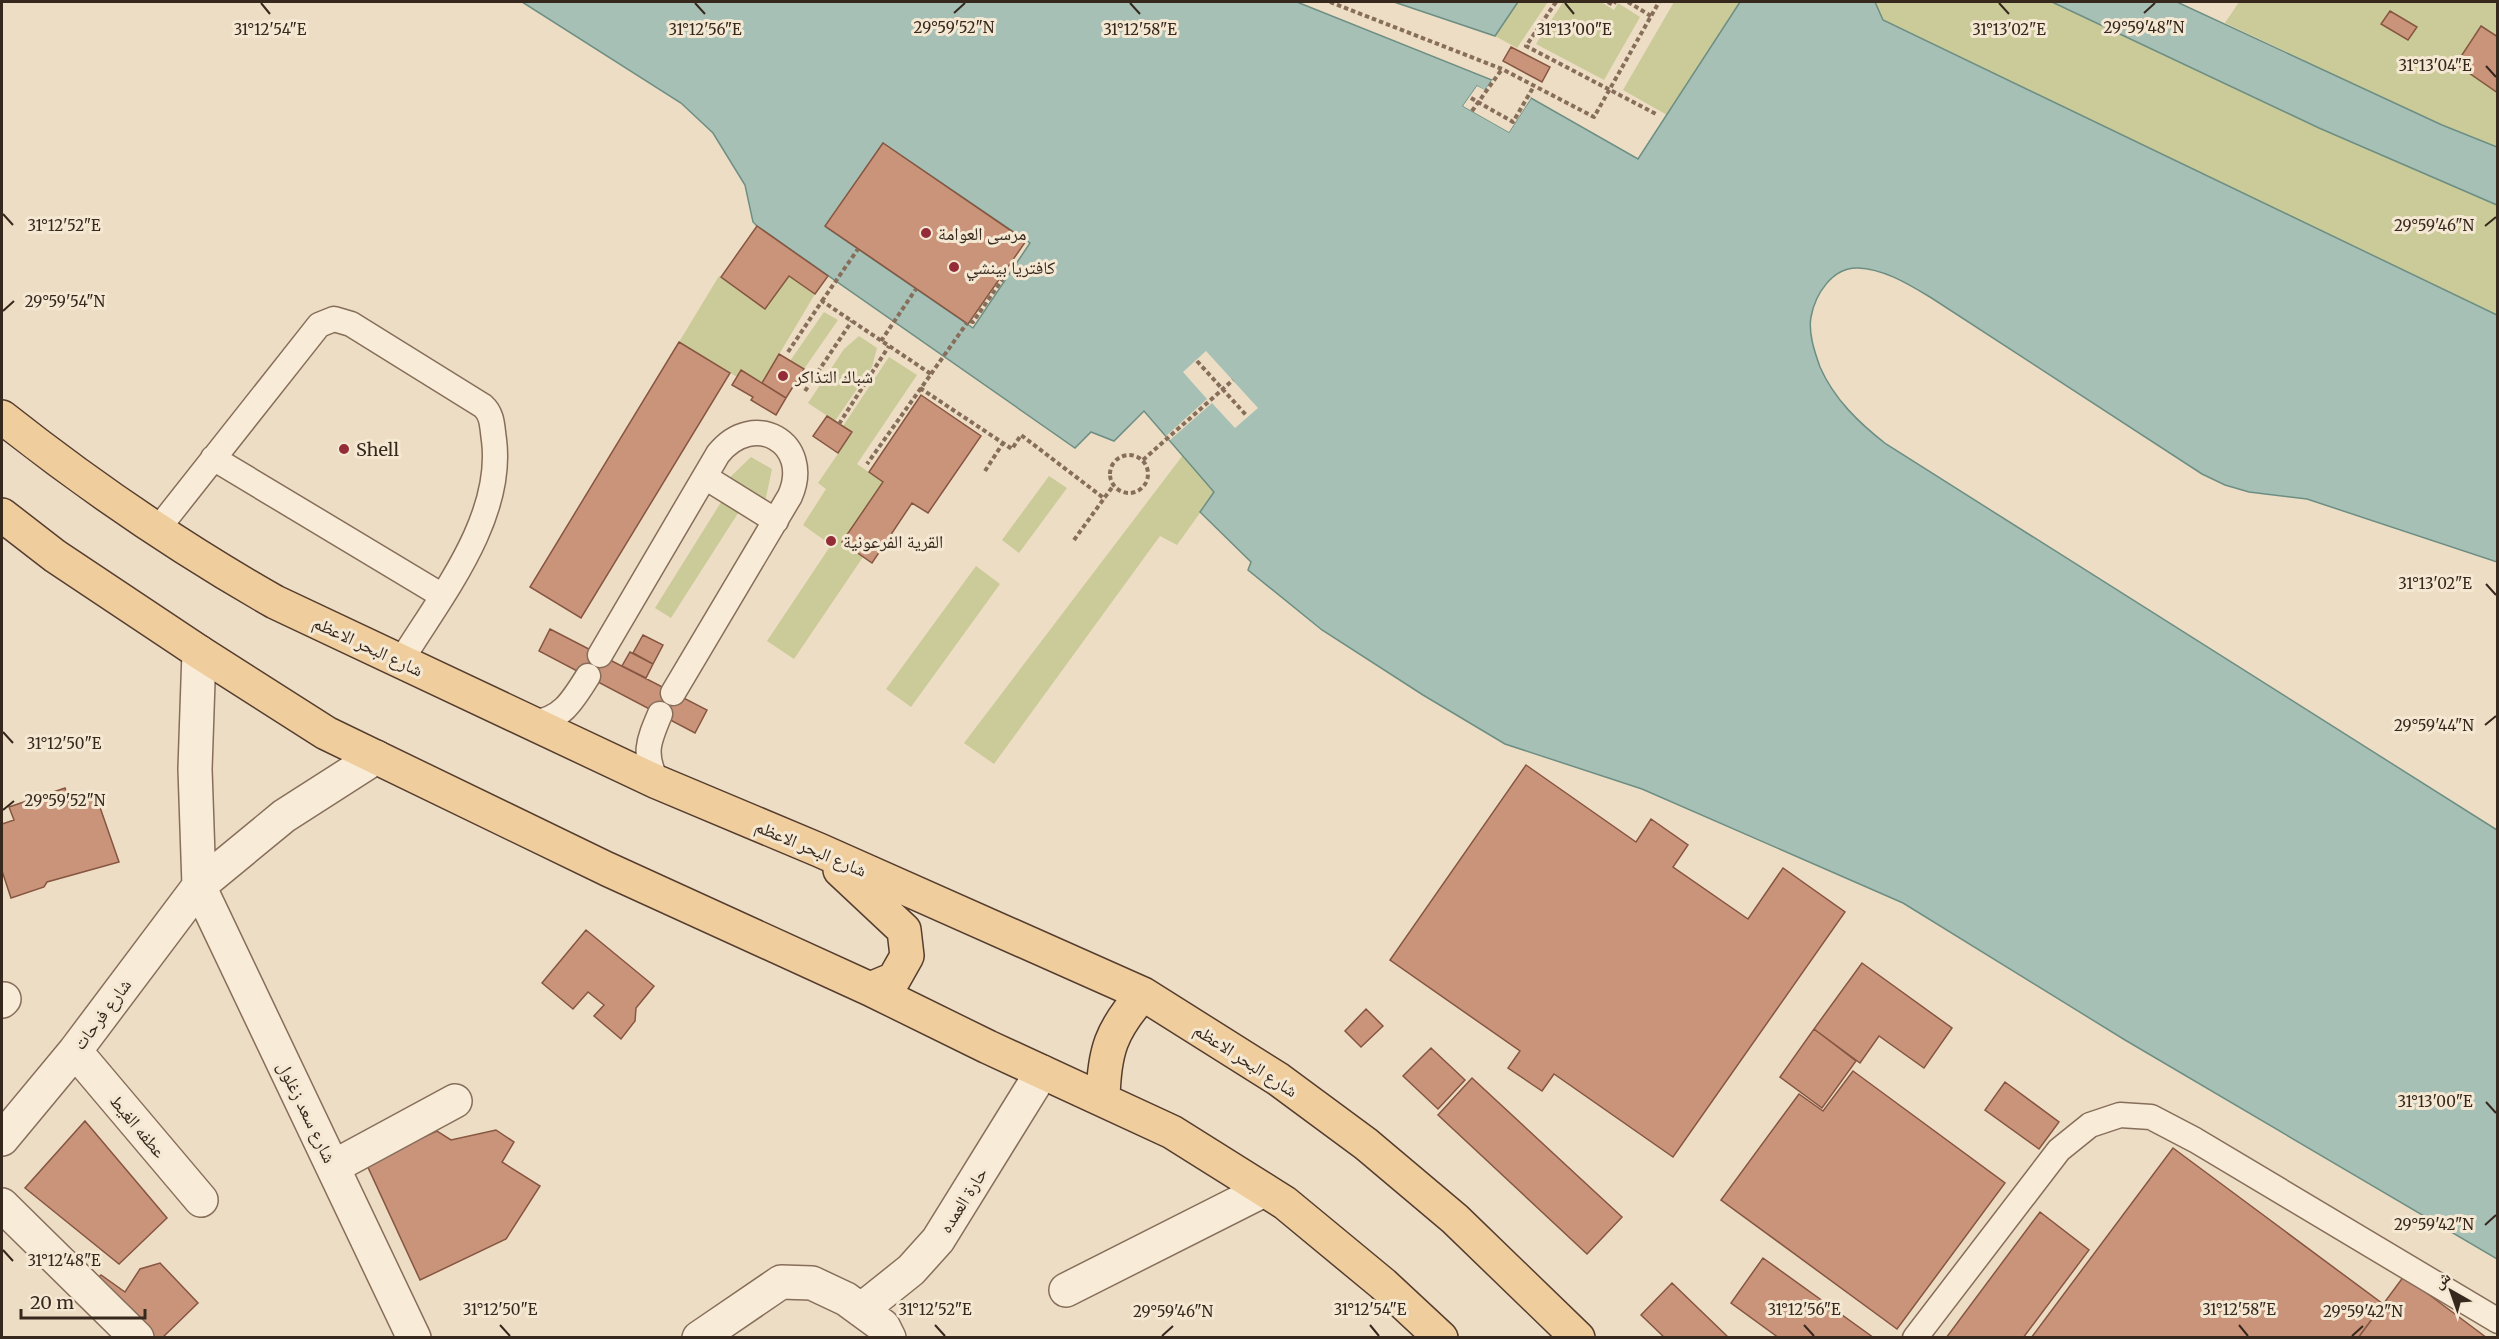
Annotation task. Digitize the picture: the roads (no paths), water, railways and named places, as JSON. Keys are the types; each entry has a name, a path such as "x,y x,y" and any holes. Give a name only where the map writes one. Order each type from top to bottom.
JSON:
{"main road":[{"name":"شارع البحر الاعظم","path":"2,417 157,530 215,568 275,602 657,782 819,850 1143,994 1278,1079 1366,1144 1455,1219 1578,1338"},
{"path":"2,515 55,556 326,733 606,869 870,989 988,1047 1103,1098 1172,1132 1284,1203 1383,1284 1441,1338"},
{"path":"819,850 904,930 907,956 894,979 870,989"},
{"path":"1103,1098 1104,1068 1112,1038 1127,1012 1143,994"}],"street":[{"path":"199,652 195,769 199,886"},
{"name":"شارع فرحات","path":"2,1139 75,1051 199,886 284,816 376,757"},
{"name":"شارع سعد زغلول","path":"199,886 414,1338"},
{"name":"عطفه الغيط","path":"75,1051 201,1200"},
{"name":"حارة العمده","path":"861,1310 911,1270 938,1240 1042,1071"},
{"path":"333,1167 455,1101"},
{"path":"1066,1290 1264,1190"},
{"path":"2,1205 137,1338"},
{"path":"699,1338 781,1282 812,1283 846,1299 883,1326 889,1338"}],"lane":[{"path":"157,530 319,325 334,319 351,324 483,406 491,416 495,449 494,476 489,502 477,535 400,661"},
{"path":"600,655 705,477 727,444 738,436 750,433 763,433 780,440 794,458 797,470 796,484 776,522 674,693"},
{"path":"213,458 441,595"},
{"path":"705,477 776,522"},
{"path":"532,723 544,722 566,709 588,676"},
{"path":"657,782 648,758 648,747 660,714"},
{"path":"1915,1338 2060,1150 2090,1125 2120,1115 2151,1117 2195,1140 2498,1321"}],"place":[{"name":"مرسى العوامة","path":"926,233"},
{"name":"كافتريا بينشي","path":"954,267"},
{"name":"شباك التذاكر","path":"783,376"},
{"name":"Shell","path":"344,449"},
{"name":"القرية الفرعونية","path":"831,541"}]}
